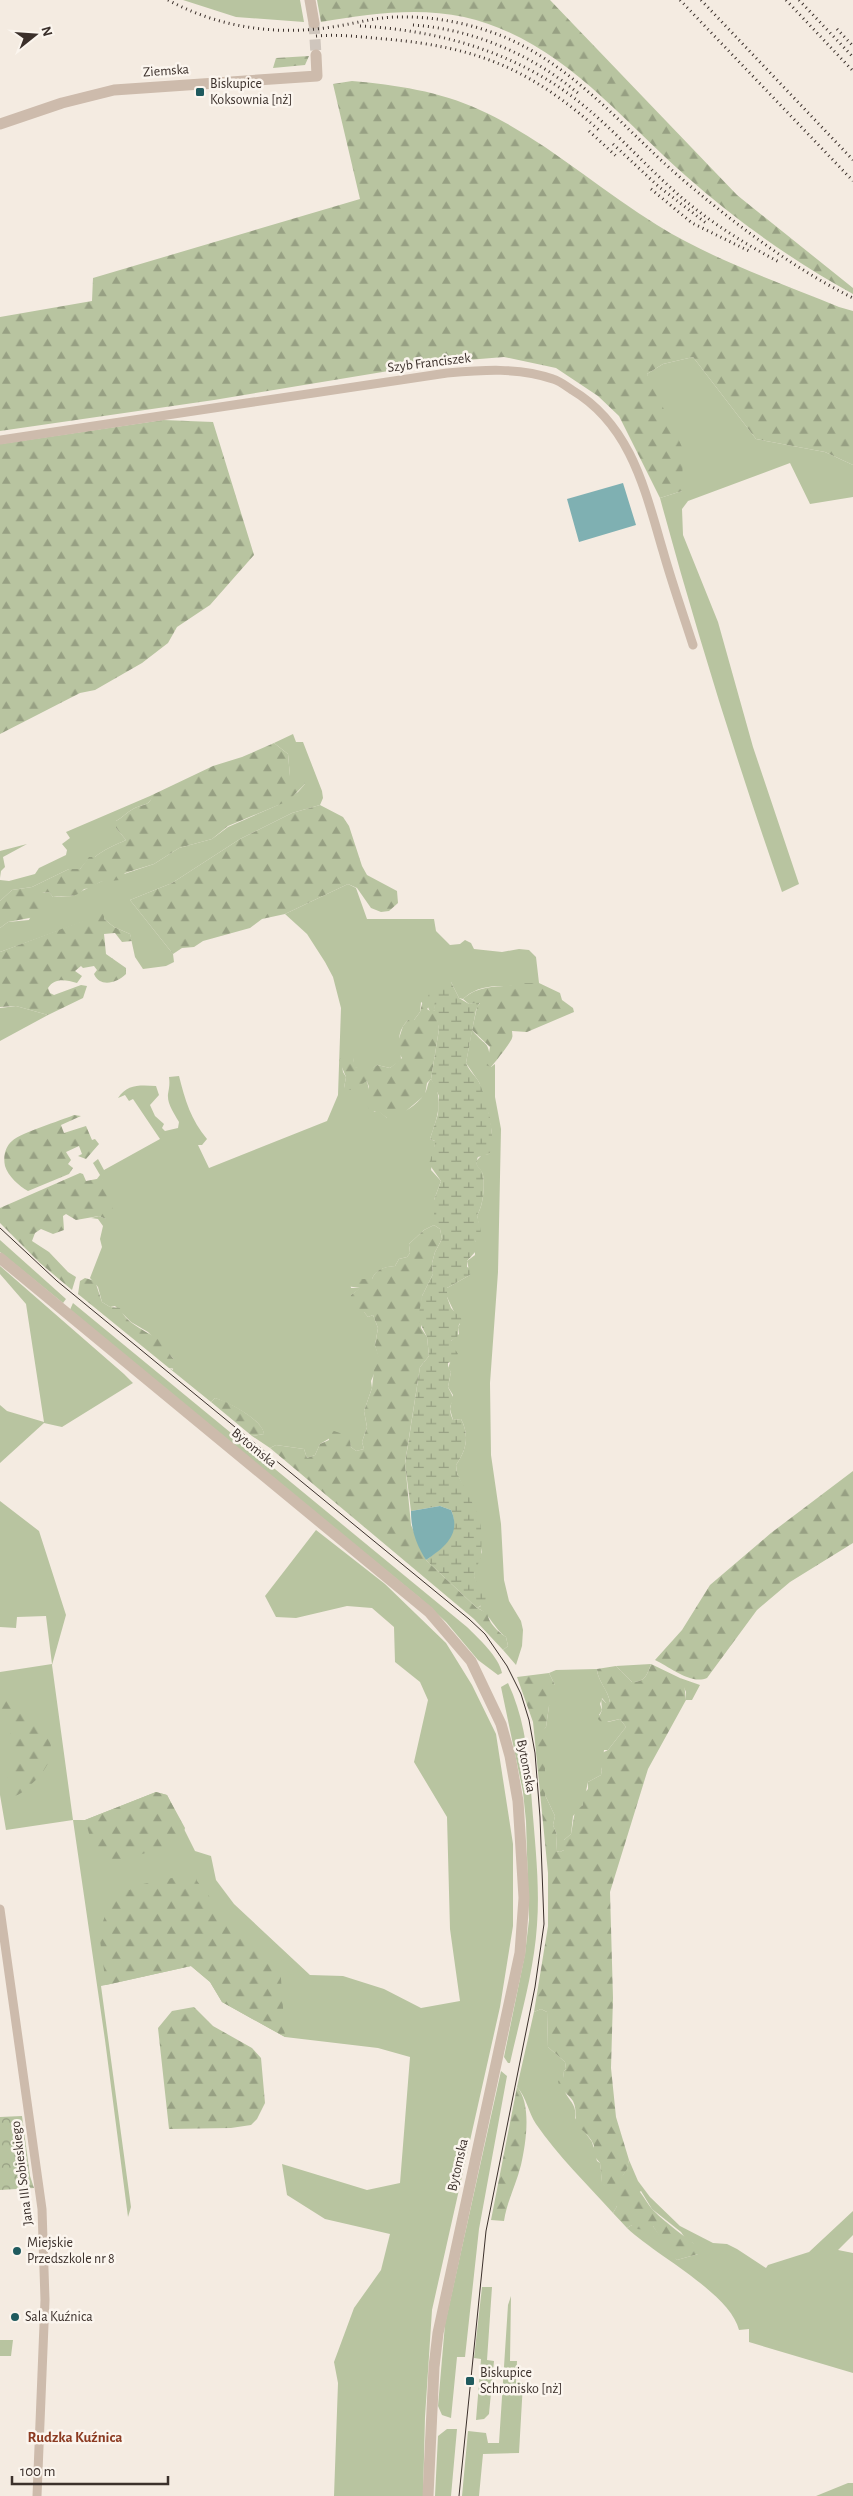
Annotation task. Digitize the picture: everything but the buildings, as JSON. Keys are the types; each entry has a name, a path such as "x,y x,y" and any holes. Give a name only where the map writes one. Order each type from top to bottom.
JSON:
{"street":[{"path":"310,0 314,23"},
{"name":"Ziemska","path":"0,124 62,103 114,90 317,76 316,55"},
{"name":"Szyb Franciszek","path":"0,440 447,373 488,369 526,372 554,379 594,405 617,429 628,447 644,489 693,645"},
{"name":"Bytomska","path":"0,1258 429,1612 471,1661 501,1724 510,1756 518,1802 523,1918 515,1975 438,2333 432,2386 428,2496"},
{"name":"Jana III Sobieskiego","path":"0,1909 42,2209 45,2300 37,2496"}],"green space":[{"path":"183,0 300,0 304,22 236,17"},
{"path":"317,0 550,0 737,195 853,288 853,294 766,240 726,209 686,176 585,82 529,42 498,27 464,17 429,12 357,16 321,22"},
{"path":"309,56 305,65 273,68 276,58"},
{"path":"352,81 417,90 465,103 526,135 635,211 678,238 746,270 853,311 853,465 825,452 756,439 693,357 663,364 647,374 683,449 682,491 660,498 619,416 598,396 556,368 504,357 443,362 214,400 0,431 0,317 92,301 93,278 360,199 333,84"},
{"path":"693,357 756,439 825,452 853,465 853,497 810,504 790,463 688,501 682,509 683,535 718,622 753,747 799,884 782,892 718,696 660,498 682,491 647,374 663,364"},
{"path":"163,420 213,422 254,555 210,605 177,627 168,643 142,663 95,690 80,693 0,734 0,444"},
{"path":"293,734 296,742 303,742 322,791 323,798 320,805 292,813 240,839 172,883 130,900 173,954 174,962 166,966 143,969 135,957 130,934 114,927 104,919 104,914 0,952 0,928 8,922 29,920 42,893 49,892 53,897 72,896 100,882 154,864 179,848 212,839 228,827 278,805 298,792 305,784 296,777 290,776 288,754 274,743"},
{"path":"274,743 288,754 290,776 301,776 305,784 288,801 228,826 212,839 179,848 154,864 125,873 120,880 100,882 74,895 53,897 49,892 42,893 46,909 40,916 8,922 0,928 0,901 12,890 32,887 69,869 80,869 89,857 95,857 126,840 116,828 116,821 136,807 146,804 152,797 150,796 213,766 242,757"},
{"path":"153,796 147,804 136,807 116,821 116,828 126,840 95,857 90,857 80,869 69,869 32,887 12,890 0,901 0,880 9,881 35,874 39,868 66,855 67,850 62,844 70,838 66,832"},
{"path":"320,805 343,817 349,826 362,866 367,875 397,891 398,903 389,911 381,912 371,908 357,888 348,884 285,914 262,919 250,928 203,941 194,947 182,948 173,954 130,900 172,883 240,839 292,813"},
{"path":"27,844 3,857 5,867 1,871 0,878 0,851"},
{"path":"348,884 356,888 367,919 434,919 436,931 450,945 460,944 465,940 471,943 474,949 502,952 519,949 529,950 536,957 539,983 483,988 463,999 459,998 451,982 434,1007 436,1010 430,1012 428,1007 421,1002 420,1012 414,1020 408,1020 404,1025 399,1040 401,1060 390,1068 377,1065 369,1071 354,1067 353,1058 342,1065 346,1077 344,1088 356,1087 367,1081 374,1112 378,1110 387,1118 404,1112 418,1102 425,1093 431,1079 438,1093 439,1101 437,1116 430,1139 435,1141 431,1170 441,1181 434,1200 434,1225 424,1230 409,1244 410,1253 407,1257 399,1259 395,1266 378,1271 372,1279 349,1279 351,1288 361,1288 351,1295 368,1317 373,1315 378,1328 375,1345 380,1360 371,1381 372,1388 364,1411 367,1427 362,1442 364,1449 356,1451 351,1447 349,1439 330,1438 320,1444 315,1455 307,1458 304,1449 276,1445 270,1448 252,1436 264,1434 262,1428 251,1417 221,1400 215,1398 211,1402 169,1368 173,1370 174,1359 148,1332 131,1322 115,1306 110,1307 102,1302 98,1287 90,1278 102,1247 100,1239 103,1226 98,1219 91,1218 99,1216 106,1219 108,1198 102,1179 97,1179 100,1175 93,1163 98,1159 104,1170 160,1139 133,1099 129,1101 125,1095 118,1098 125,1090 134,1086 156,1086 159,1095 150,1105 155,1116 164,1124 162,1128 165,1131 178,1128 179,1122 169,1101 169,1077 179,1076 189,1109 207,1139 202,1145 198,1145 209,1168 327,1121 338,1095 341,1008 333,977 325,962 307,934 285,914"},
{"path":"104,913 104,919 114,927 130,934 132,941 122,942 115,933 104,934 106,954 126,968 126,974 114,982 104,983 94,974 97,970 94,966 83,968 81,966 75,971 82,976 77,983 65,980 57,981 48,988 50,993 54,995 81,985 87,986 83,998 48,1015 16,1006 0,1007 0,952"},
{"path":"451,982 459,998 469,1004 480,1002 476,1010 466,1063 482,1089 492,1129 489,1154 478,1157 477,1160 477,1165 483,1175 484,1190 481,1207 477,1215 481,1231 475,1242 476,1251 467,1261 467,1267 472,1269 470,1275 447,1288 447,1297 451,1308 462,1319 458,1327 458,1336 451,1341 451,1346 458,1353 456,1360 448,1363 451,1372 448,1387 454,1399 450,1406 453,1420 461,1419 466,1437 464,1449 456,1465 457,1473 474,1506 481,1526 481,1557 474,1576 486,1594 485,1603 477,1608 426,1560 449,1539 454,1525 453,1518 451,1510 440,1506 411,1511 405,1464 420,1367 429,1356 427,1337 418,1319 422,1296 433,1274 432,1263 435,1252 442,1239 440,1229 434,1225 434,1200 441,1181 429,1164 435,1144 435,1141 430,1139 438,1114 439,1096 431,1079 439,1029 434,1007 436,996 443,983"},
{"path":"522,983 539,983 560,993 562,1000 573,1008 574,1012 527,1032 512,1031 511,1040 491,1067 483,1064 480,1058 489,1053 490,1047 472,1030 477,1007 480,1003 469,1004 463,999 484,988"},
{"path":"429,994 431,1004 427,1009 430,1011 436,1010 439,1029 431,1079 427,1083 425,1095 394,1121 378,1111 370,1112 365,1099 369,1087 367,1081 353,1090 344,1088 346,1077 339,1060 344,1055 349,1054 353,1058 355,1067 369,1070 377,1065 390,1068 402,1058 396,1048 403,1026 408,1020 414,1020 420,1012 424,996"},
{"path":"16,1006 48,1015 0,1041 0,1008"},
{"path":"472,1030 488,1047 491,1067 495,1064 495,1097 501,1129 498,1272 490,1383 491,1455 501,1524 504,1580 509,1601 521,1621 523,1630 522,1646 516,1665 503,1650 508,1646 506,1637 485,1613 477,1608 481,1606 474,1576 475,1567 482,1552 479,1539 481,1528 457,1473 456,1465 464,1449 466,1437 461,1419 453,1420 450,1409 453,1395 448,1387 451,1372 448,1368 451,1360 451,1341 459,1334 458,1327 460,1324 447,1297 447,1288 470,1275 467,1261 475,1255 475,1242 479,1226 477,1215 481,1207 484,1190 483,1175 476,1161 482,1155 489,1154 492,1133 479,1082 466,1063"},
{"path":"74,1115 81,1116 61,1125 64,1133 86,1126 92,1140 95,1139 99,1144 86,1159 78,1156 82,1154 79,1146 66,1152 71,1160 68,1164 73,1168 69,1174 28,1191 18,1184 6,1170 4,1159 6,1149 12,1141 24,1134"},
{"path":"80,1173 83,1174 86,1181 102,1178 110,1197 113,1218 106,1219 99,1216 76,1220 66,1214 63,1216 64,1230 53,1234 41,1229 35,1233 32,1241 49,1252 68,1272 76,1277 72,1290 40,1263 0,1223 0,1208"},
{"path":"434,1225 440,1229 442,1239 432,1263 433,1274 422,1296 421,1328 427,1337 429,1356 420,1367 405,1463 411,1525 426,1560 477,1608 487,1613 494,1626 506,1637 508,1646 503,1650 474,1619 270,1448 276,1445 304,1449 307,1458 315,1455 320,1444 329,1440 329,1433 334,1431 349,1436 351,1447 356,1451 364,1449 362,1442 367,1427 364,1411 372,1388 374,1370 379,1360 375,1345 378,1328 373,1315 368,1317 364,1312 358,1314 350,1310 351,1295 360,1288 344,1284 348,1279 372,1279 381,1269 395,1266 399,1259 407,1257 410,1253 409,1244 424,1230"},
{"path":"0,1240 66,1299 63,1303 0,1252"},
{"path":"0,1266 133,1383 62,1427 44,1423 0,1463 0,1405 7,1411 44,1422 26,1304 0,1274"},
{"path":"85,1278 95,1281 102,1302 110,1307 120,1308 133,1324 163,1343 174,1359 176,1369 169,1368 78,1294 80,1281"},
{"path":"73,1303 467,1627 493,1655 502,1673 498,1675 478,1660 446,1622 420,1598 69,1312"},
{"path":"215,1398 236,1407 252,1418 258,1423 264,1434 252,1436 211,1402"},
{"path":"853,1471 853,1543 790,1582 757,1610 707,1678 701,1680 687,1677 655,1660 682,1630 710,1585 771,1533"},
{"path":"0,1501 39,1531 66,1615 52,1665 73,1820 6,1830 0,1795 0,1672 52,1664 46,1616 17,1617 16,1628 0,1627"},
{"path":"316,1530 385,1584 446,1643 472,1685 496,1734 513,1844 513,1926 500,2007 432,2310 425,2417 423,2496 334,2496 338,2383 334,2362 354,2308 381,2270 390,2234 325,2219 287,2195 282,2164 367,2190 400,2183 410,2057 378,2048 285,2037 222,2002 210,1982 191,1966 101,1986 131,2207 128,2217 105,2040 73,1820 85,1820 156,1792 167,1795 195,1851 211,1856 216,1880 234,1904 310,1975 343,1976 384,1989 421,2008 460,2001 450,1929 447,1817 414,1762 428,1700 420,1682 395,1662 394,1627 372,1608 347,1606 296,1618 276,1617 265,1596"},
{"path":"651,1664 645,1677 636,1682 632,1682 616,1666"},
{"path":"651,1664 680,1678 684,1683 686,1700 648,1769 610,1892 613,1998 611,2068 616,2117 629,2160 627,2169 619,2182 606,2188 602,2183 600,2163 591,2152 594,2146 593,2143 576,2126 573,2101 559,2084 558,2081 563,2078 566,2069 565,2062 548,2047 547,2012 541,2009 534,2012 548,1926 548,1873 533,1722 517,1677 549,1673 558,1691 559,1699 549,1706 543,1738 551,1743 551,1753 545,1759 545,1795 555,1816 553,1825 557,1835 556,1851 560,1852 564,1850 564,1840 571,1834 575,1811 583,1805 583,1794 588,1789 588,1782 601,1775 602,1768 596,1756 608,1750 626,1727 620,1719 602,1723 598,1719 602,1710 601,1698 606,1703 610,1702 597,1669 616,1666 632,1682 636,1682 645,1677"},
{"path":"597,1669 610,1703 606,1703 602,1698 600,1704 602,1710 599,1715 608,1722 620,1719 626,1727 608,1750 604,1750 601,1775 588,1782 583,1805 573,1816 571,1834 564,1840 564,1850 560,1852 556,1851 557,1835 553,1825 555,1816 545,1795 545,1759 542,1730 546,1727 555,1685 549,1673 556,1670"},
{"path":"680,1678 700,1685 692,1700 686,1700 686,1692"},
{"path":"508,1683 519,1712 528,1757 538,1895 533,1960 510,2063 504,2057 525,1954 529,1920 526,1821 523,1792 501,1687"},
{"path":"8,1695 18,1699 33,1717 42,1721 51,1744 50,1758 43,1771 27,1789 15,1796 14,1780 7,1777 14,1766 11,1753 2,1748 14,1728 11,1723 0,1719 2,1702"},
{"path":"156,1792 167,1795 185,1828 181,1839 176,1843 156,1850 98,1863 85,1820"},
{"path":"196,1873 197,1881 240,1935 280,1964 285,2037 222,2002 210,1982 191,1966 106,1985 99,1933 106,1913 122,1893 143,1884"},
{"path":"194,2007 213,2026 252,2048 261,2058 265,2103 257,2119 251,2125 231,2128 169,2129 158,2028 172,2011"},
{"path":"541,2009 547,2012 548,2047 565,2062 564,2090 574,2107 575,2118 592,2142 597,2161 600,2163 602,2182 606,2187 615,2183 621,2177 626,2170 629,2160 638,2181 650,2197 680,2226 713,2243 727,2244 766,2268 768,2265 809,2252 853,2211 853,2235 838,2250 853,2253 853,2373 749,2342 749,2329 739,2330 733,2316 722,2302 690,2275 639,2239 627,2228 632,2225 653,2226 677,2260 698,2254 693,2243 687,2241 681,2232 652,2209 641,2191 617,2206 613,2213 544,2136 517,2087 534,2012"},
{"path":"501,2071 507,2076 479,2229 465,2357 457,2357 451,2418 442,2415 438,2406 445,2324"},
{"path":"517,2087 522,2094 526,2113 526,2135 523,2156 504,2221 491,2220"},
{"path":"22,2116 30,2176 34,2188 0,2190 0,2117"},
{"path":"634,2186 659,2216 700,2248 698,2254 677,2260 669,2252 653,2226 647,2230 637,2229 632,2225 627,2228 613,2213 617,2206 615,2196 624,2189"},
{"path":"482,2287 492,2287 487,2360 494,2361 489,2414 484,2419 476,2420 481,2359 474,2358"},
{"path":"511,2296 510,2361 517,2361 516,2382 523,2383 519,2453 483,2454 479,2496 462,2496 468,2431 486,2433 488,2443 499,2443 508,2305"},
{"path":"0,2340 13,2340 11,2356 0,2356"},
{"path":"447,2429 457,2429 451,2496 435,2496 438,2436"},
{"path":"848,2483 853,2483 853,2496 816,2496"}],"water":[{"path":"623,483 636,525 579,542 567,499"},
{"path":"440,1506 451,1510 454,1519 453,1533 445,1545 426,1560 415,1537 411,1511"}],"tunnel":[{"path":"314,23 316,55"}],"tram line":[{"path":"0,1228 57,1281 469,1619 485,1634 507,1666 521,1694 529,1720 535,1753 540,1817 544,1924 535,1987 486,2231 459,2496"}],"railway":[{"path":"168,0 207,17 227,23 268,30 311,30 381,18 411,17 450,21 477,27 502,36 553,64 576,81 682,179 764,244 808,273 853,298"},
{"path":"680,0 853,181"},
{"path":"701,0 853,160"},
{"path":"786,0 853,71"},
{"path":"799,0 853,57"},
{"path":"413,25 458,32 501,46 542,67 579,94"},
{"path":"360,26 415,32 468,44 494,53 543,77 566,92 596,116 692,206 728,232 779,262"},
{"path":"837,29 853,46"},
{"path":"316,36 333,35 385,39 448,48 476,55 502,65 551,92 601,132"},
{"path":"589,131 616,156"},
{"path":"613,144 658,186 706,223"},
{"path":"651,189 692,223 749,251"}],"place":[{"name":"Biskupice Koksownia [nż]","path":"200,92"},
{"name":"Miejskie Przedszkole nr 8","path":"17,2251"},
{"name":"Sala Kuźnica","path":"15,2317"},
{"name":"Biskupice Schronisko [nż]","path":"470,2381"}],"district":[{"name":"Rudzka Kuźnica","path":"75,2437"}]}
